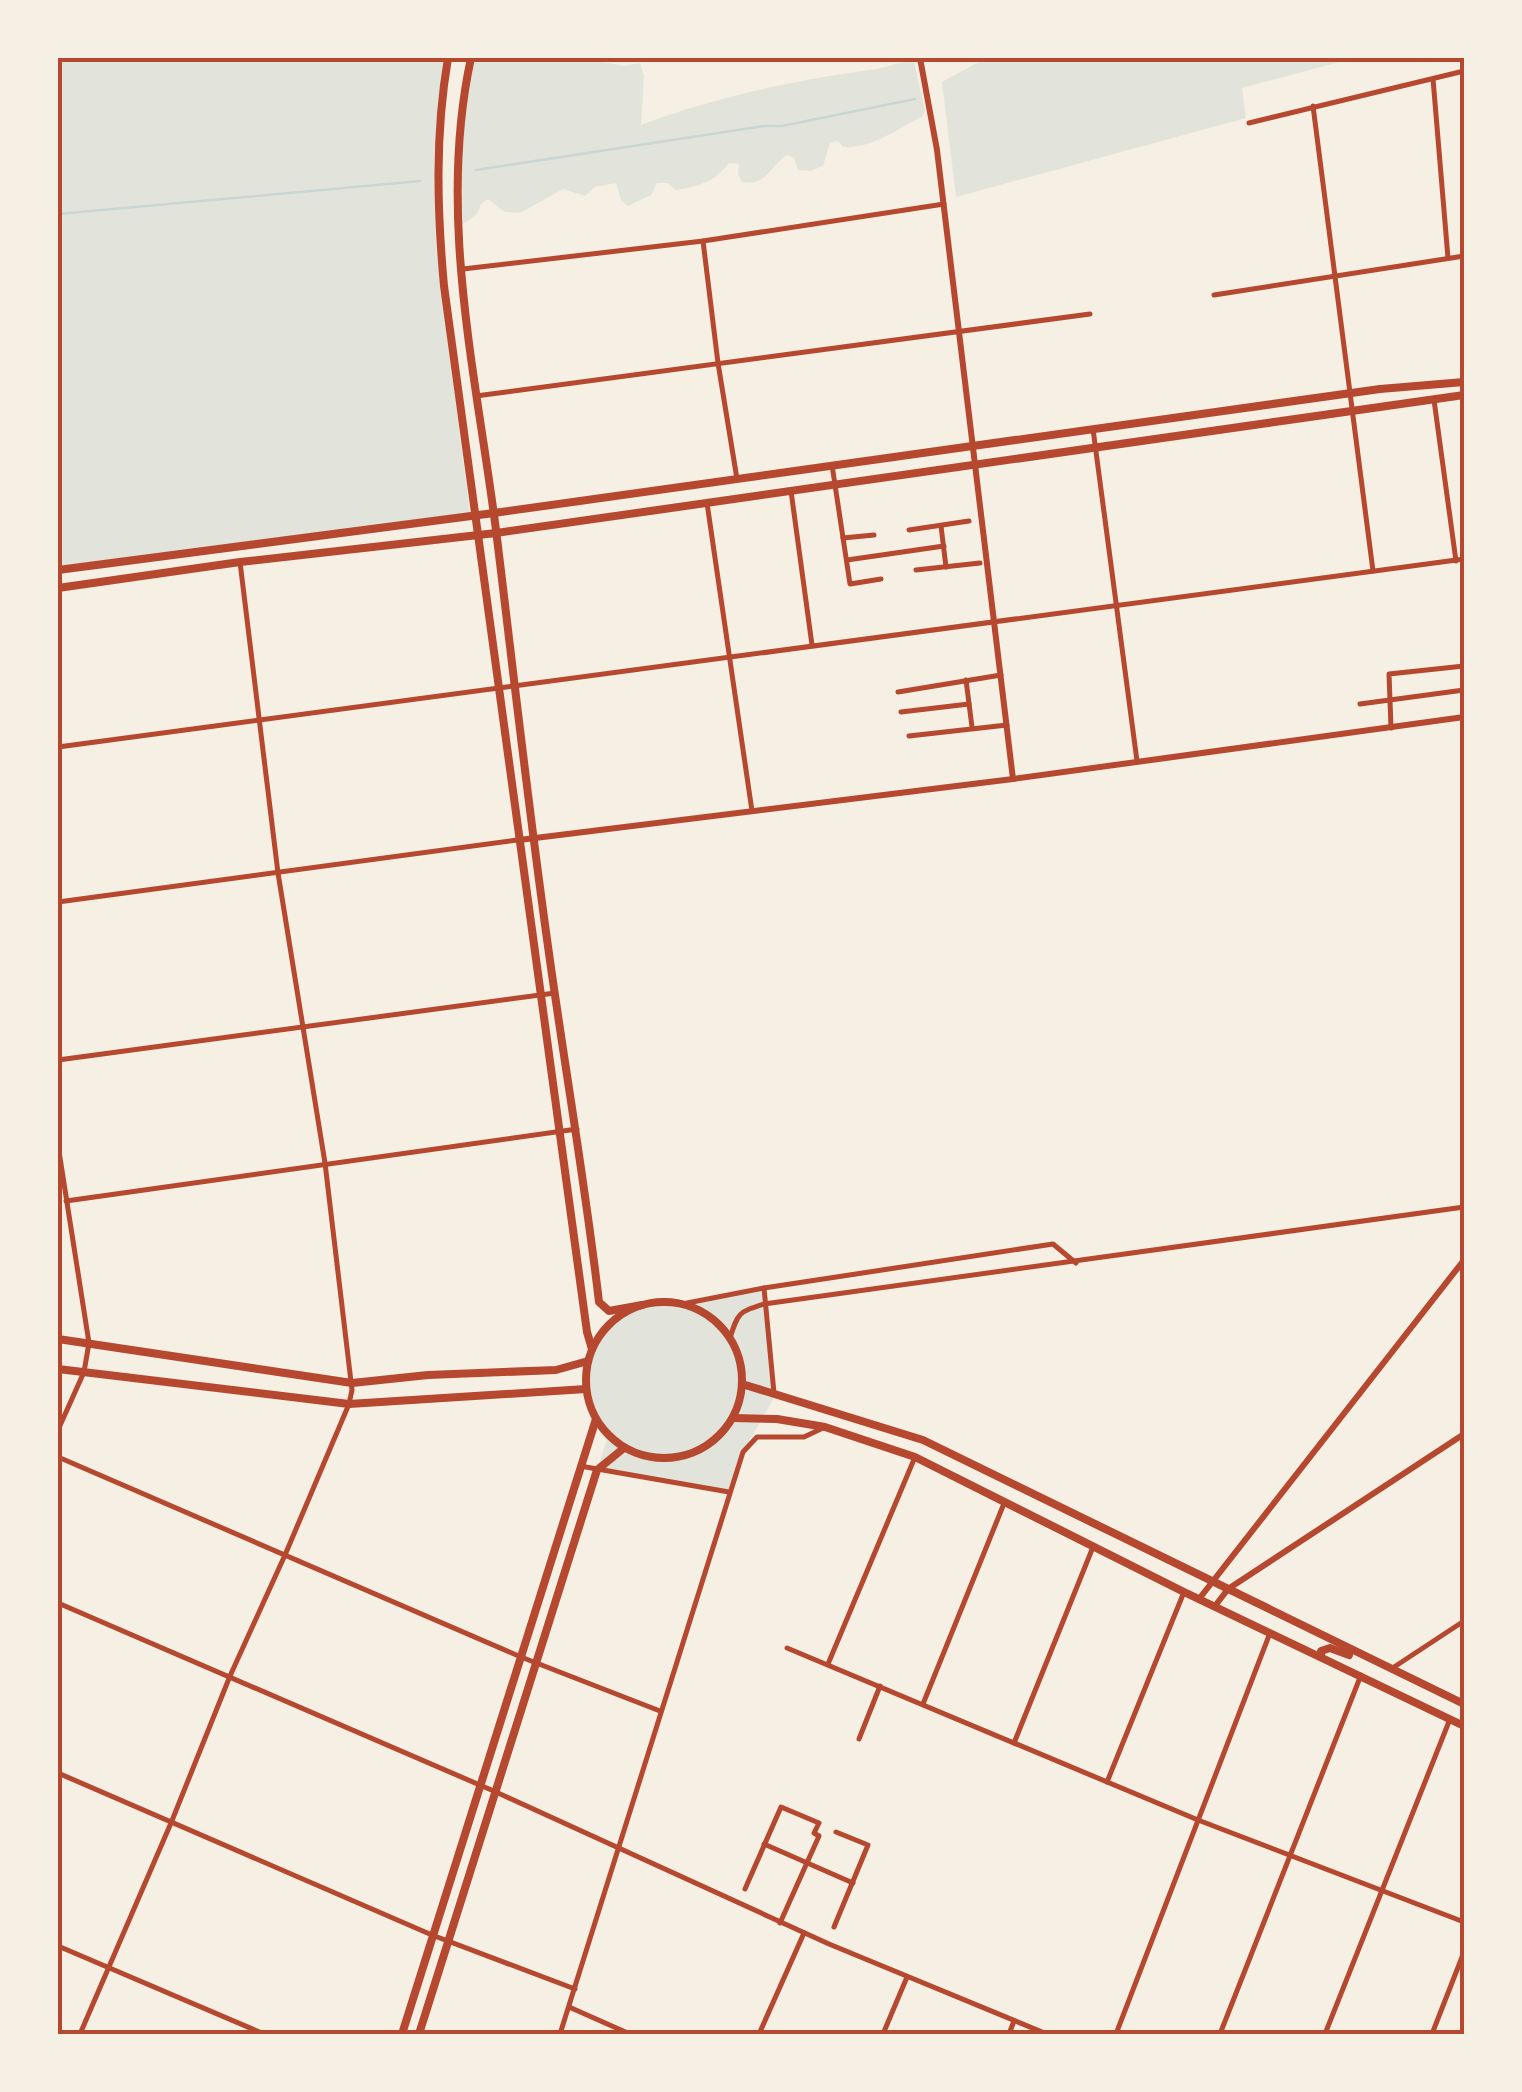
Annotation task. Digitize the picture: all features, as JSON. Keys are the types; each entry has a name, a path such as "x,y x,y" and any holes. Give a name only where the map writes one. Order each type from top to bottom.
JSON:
{"main road":[{"path":"448,58 441,96 437,211 454,380 592,1349"},
{"path":"470,58 456,151 456,208 512,688 599,1302 609,1311 642,1305 662,1302 701,1311 717,1322 740,1358 742,1384 733,1418 704,1448 684,1456 654,1458 624,1448 596,1420 586,1389 592,1349 613,1322 642,1305"},
{"path":"58,570 474,516 1414,384 1464,382"},
{"path":"58,588 240,562 496,533 1464,395"},
{"path":"123,580 134,566 158,558"},
{"path":"78,586 87,580 110,576 114,564"},
{"path":"58,1340 352,1382 556,1370 588,1361"},
{"path":"58,1368 349,1404 586,1389"},
{"path":"742,1384 923,1440 1464,1704"},
{"path":"733,1418 777,1419 825,1427 914,1457 1464,1726"},
{"path":"402,2034 596,1420"},
{"path":"868,1441 874,1425"},
{"path":"880,1445 885,1430"},
{"path":"419,2034 597,1470 624,1448"},
{"path":"1320,1657 1321,1650 1330,1648 1364,1658"}],"street":[{"path":"920,58 944,204 1013,780"},
{"path":"1250,123 1464,70"},
{"path":"1433,79 1448,258"},
{"path":"1313,106 1373,571"},
{"path":"463,270 703,241 944,204"},
{"path":"703,241 737,479"},
{"path":"1214,296 1464,256"},
{"path":"476,396 1090,314"},
{"path":"1434,399 1456,561"},
{"path":"1093,429 1137,761"},
{"path":"832,465 850,584 881,580"},
{"path":"791,491 812,645"},
{"path":"708,503 752,811"},
{"path":"909,530 970,521"},
{"path":"941,526 946,566"},
{"path":"844,538 874,534"},
{"path":"846,560 944,546"},
{"path":"58,747 1464,560"},
{"path":"80,2034 349,1404 352,1382 325,1162 278,874 240,562"},
{"path":"916,570 980,563"},
{"path":"1391,728 1389,674 1464,666"},
{"path":"898,692 1001,675"},
{"path":"966,680 972,728"},
{"path":"1360,704 1464,690"},
{"path":"902,712 969,704"},
{"path":"58,902 518,840 1013,780 1464,717"},
{"path":"909,736 1006,725"},
{"path":"58,1060 555,993"},
{"path":"66,1201 577,1129"},
{"path":"58,1145 89,1343 84,1372 58,1430"},
{"path":"730,1338 742,1310 764,1304 1464,1207"},
{"path":"682,1304 1053,1244 1076,1263"},
{"path":"1199,1599 1464,1260"},
{"path":"764,1288 774,1396"},
{"path":"560,2034 743,1452 757,1437 804,1437 825,1427"},
{"path":"1215,1606 1228,1588 1464,1434"},
{"path":"58,1457 521,1657 660,1710"},
{"path":"828,1664 914,1457"},
{"path":"580,1466 729,1492"},
{"path":"923,1704 1005,1501"},
{"path":"1014,1743 1094,1546"},
{"path":"1107,1782 1184,1592"},
{"path":"58,1603 496,1792 780,1922 1047,2034"},
{"path":"1390,1670 1464,1621"},
{"path":"1116,2034 1270,1633"},
{"path":"786,1648 1198,1820 1464,1922"},
{"path":"1220,2034 1360,1676"},
{"path":"859,1739 880,1686"},
{"path":"1325,2034 1450,1719"},
{"path":"58,1773 432,1936 575,1988"},
{"path":"744,1889 781,1806 819,1824 814,1833 819,1836 780,1922"},
{"path":"834,1927 868,1845 836,1832"},
{"path":"764,1844 852,1882"},
{"path":"759,2034 804,1932"},
{"path":"58,1946 264,2034"},
{"path":"1432,2034 1464,1952"},
{"path":"883,2034 907,1977"},
{"path":"569,2007 630,2034"},
{"path":"1008,2034 1014,2022"}],"shaded area":[{"path":"58,58 447,58 439,114 438,228 470,514 58,567"},
{"path":"473,58 582,58 624,66 640,63 644,76 641,125 757,90 909,62 914,62 925,110 922,117 874,142 854,147 843,147 838,141 830,143 823,166 811,171 798,170 794,158 787,155 762,179 750,183 742,182 739,164 729,163 712,179 692,187 676,190 667,183 657,183 651,195 628,206 621,200 616,183 595,187 585,196 563,189 520,213 505,212 488,199 477,214 458,228 458,151"},
{"path":"986,58 1355,58 1242,88 1246,118 956,197 942,82"},
{"path":"764,1288 775,1396 743,1452 729,1492 597,1470 608,1436 597,1418 587,1379 595,1342 606,1326 622,1314 648,1304 691,1303"}],"waterway":[{"path":"476,170 782,126 915,99"},
{"path":"58,214 420,181"}]}
